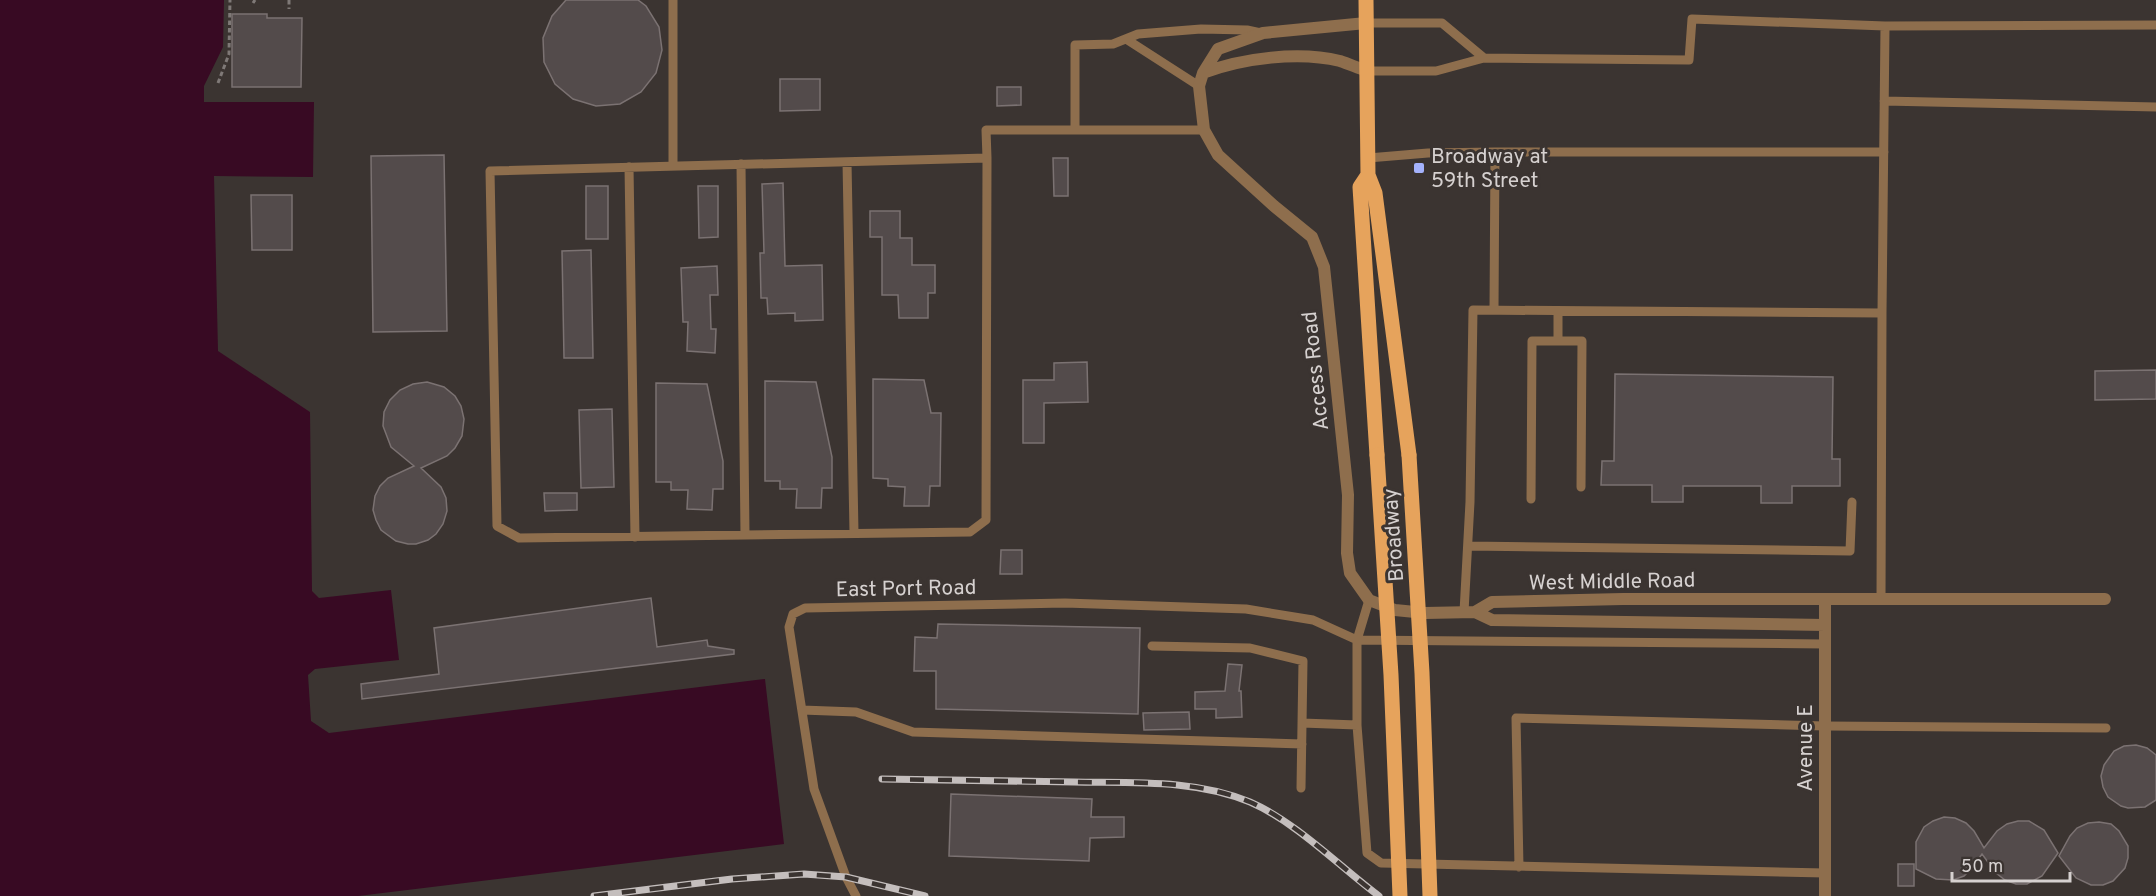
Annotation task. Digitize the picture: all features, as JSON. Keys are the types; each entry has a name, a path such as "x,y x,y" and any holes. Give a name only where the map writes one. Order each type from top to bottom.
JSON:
{"main road":[{"name":"Broadway","path":"1366,0 1368,175 1375,193 1408,455 1422,673 1430,896"},
{"name":"Broadway","path":"1368,175 1360,187 1391,675 1400,896"}],"street":[{"name":"Access Road","path":"1366,22 1263,33 1218,49 1203,73 1199,86 1204,130 1218,155 1312,237 1323,267 1348,495 1347,553 1350,573 1369,600"},
{"path":"1203,73 1225,65 1258,59 1289,57 1341,62 1366,71"},
{"name":"West Middle Road","path":"1470,612 1492,603 1623,599 2105,599"},
{"path":"1369,600 1395,610 1425,613 1470,612"},
{"name":"Avenue E","path":"1825,600 1825,896"},
{"name":"West Middle Road","path":"1470,612 1492,620 1825,625"}],"lane":[{"path":"673,0 673,166"},
{"path":"1366,71 1436,72 1484,58 1689,60 1692,19 1885,26 2156,25"},
{"path":"1366,22 1442,23 1484,58"},
{"path":"1881,600 1885,26"},
{"path":"1075,130 1075,45 1113,44 1138,34 1201,29 1247,30 1263,33"},
{"path":"1126,39 1199,86"},
{"path":"1884,101 2156,107"},
{"path":"987,158 490,171 497,526 519,538 970,532 986,520 987,158 987,130 1204,130"},
{"path":"1368,158 1428,153 1495,152 1884,152"},
{"path":"1494,310 1495,152"},
{"path":"846,162 854,533"},
{"path":"741,164 745,535"},
{"path":"629,167 634,537"},
{"path":"1470,612 1467,546 1473,310 1882,313"},
{"path":"1557,340 1558,311"},
{"path":"1531,499 1532,341 1582,341 1581,487"},
{"path":"1467,546 1850,551 1852,502"},
{"path":"1369,600 1357,640 1357,725 1367,853 1381,863 1825,873"},
{"name":"East Port Road","path":"856,896 846,877 814,789 789,627 793,614 805,608 1065,603 1246,609 1313,620 1357,640"},
{"path":"1357,640 1825,644"},
{"path":"1152,646 1250,648 1303,661 1301,788"},
{"path":"802,710 856,712 913,732 1302,744"},
{"path":"1519,867 1516,718 1825,726 2106,728"},
{"path":"1302,723 1357,725"}],"path":[{"path":"218,83 229,54 230,0"},
{"path":"289,0 289,9"}],"shaded area":[{"path":"0,0 224,0 223,47 204,86 204,102 314,102 313,177 214,176 218,351 310,412 312,591 319,598 391,590 399,660 315,669 308,675 311,721 329,733 765,679 784,844 358,896 0,896"}],"building":[{"path":"566,0 638,0 646,6 659,27 662,50 656,73 641,92 620,104 596,106 573,99 555,84 544,62 543,38 552,16"},
{"path":"232,14 267,14 267,18 302,18 301,87 232,87"},
{"path":"780,79 820,79 820,110 780,111"},
{"path":"997,87 1021,87 1021,105 997,106"},
{"path":"444,155 447,331 373,332 371,156"},
{"path":"1053,158 1068,158 1068,196 1054,196"},
{"path":"783,183 785,266 822,265 823,320 795,321 795,313 768,314 767,298 761,298 760,253 764,253 762,184"},
{"path":"586,186 608,186 608,239 586,239"},
{"path":"698,186 718,186 718,237 699,238"},
{"path":"251,195 292,195 292,250 252,250"},
{"path":"870,211 900,211 900,238 912,238 912,265 935,265 935,293 928,293 928,318 899,318 898,295 882,295 882,237 870,237"},
{"path":"591,250 593,358 564,358 562,251"},
{"path":"717,266 718,295 710,295 711,329 716,329 715,353 687,351 688,322 683,322 681,268"},
{"path":"1087,362 1088,402 1044,403 1044,443 1023,443 1023,380 1054,380 1054,363"},
{"path":"2156,370 2156,399 2095,400 2095,371"},
{"path":"1615,374 1833,377 1832,459 1840,459 1840,486 1792,486 1792,503 1761,503 1761,486 1683,486 1683,502 1652,502 1652,485 1601,485 1602,461 1614,461"},
{"path":"873,379 924,380 931,413 941,413 940,486 930,486 929,506 904,506 905,487 888,486 888,479 873,478"},
{"path":"765,381 816,382 832,457 832,488 822,488 821,508 796,508 797,489 780,489 780,481 765,481"},
{"path":"427,382 444,387 455,396 461,406 464,419 462,436 455,448 447,456 421,468 441,487 446,498 447,511 443,524 428,540 408,544 396,541 381,530 373,510 375,496 380,486 388,478 414,466 391,447 383,426 384,412 390,400 400,390 413,384"},
{"path":"656,383 707,384 723,461 723,489 713,489 712,510 687,509 688,490 671,490 671,482 656,482"},
{"path":"612,409 614,487 581,488 579,410"},
{"path":"544,493 577,493 577,510 545,511"},
{"path":"1001,550 1022,550 1022,574 1000,574"},
{"path":"651,598 657,647 707,640 708,646 734,650 734,654 362,699 361,684 439,674 434,628"},
{"path":"938,624 1140,628 1138,714 936,709 936,671 914,671 915,637 937,638"},
{"path":"1228,664 1242,665 1239,691 1241,691 1242,717 1216,718 1216,709 1195,709 1195,692 1225,691"},
{"path":"1189,712 1190,729 1144,730 1143,713"},
{"path":"2136,745 2147,748 2156,755 2156,800 2145,807 2128,808 2108,797 2101,776 2104,765 2114,751 2124,746"},
{"path":"951,794 1092,799 1091,817 1124,817 1124,837 1090,838 1089,861 949,856"},
{"path":"1944,817 1955,818 1966,823 1974,831 1984,848 1997,831 2007,824 2029,821 2044,830 2058,853 2042,876 2027,884 2016,884 2005,880 1996,873 1982,854 1964,876 1953,880 1936,879 1916,869 1916,842 1924,827"},
{"path":"2088,823 2111,824 2119,831 2128,846 2128,858 2125,868 2113,881 2103,885 2091,885 2076,878 2059,856 2077,828"},
{"path":"1898,864 1914,864 1914,886 1898,886"}],"railway":[{"path":"882,779 1141,783 1207,789 1250,802 1284,821 1379,896"},
{"path":"594,896 732,879 804,874 846,877 925,896"}],"place":[{"name":"Broadway at 59th Street","path":"1419,168"}]}
